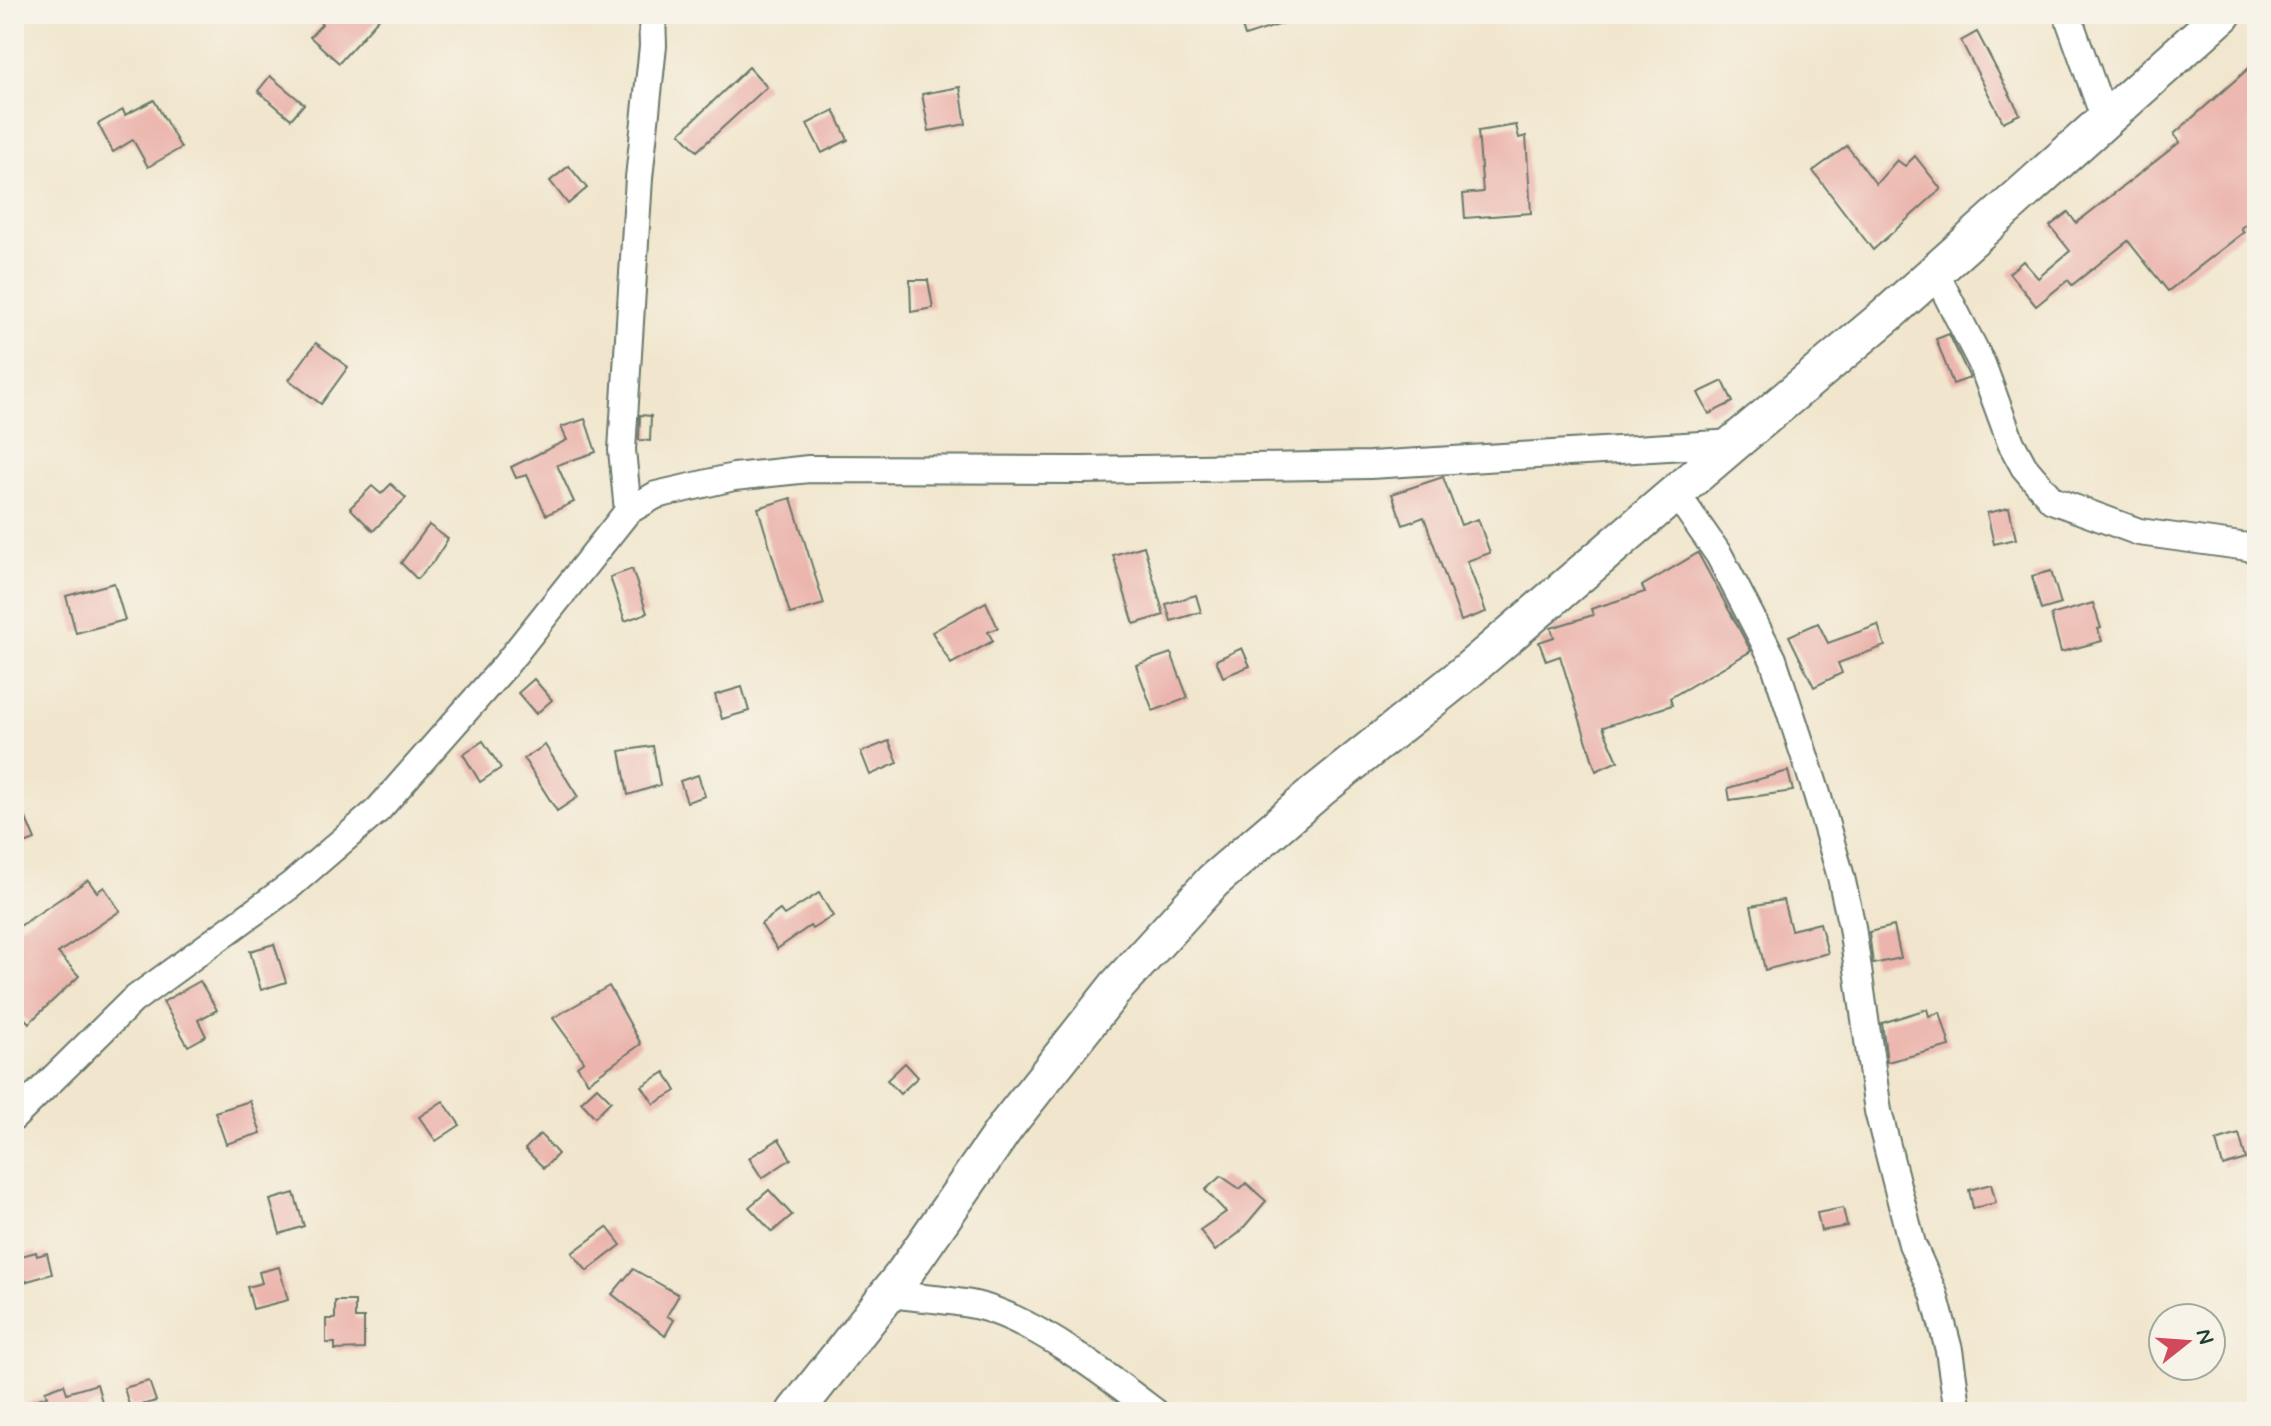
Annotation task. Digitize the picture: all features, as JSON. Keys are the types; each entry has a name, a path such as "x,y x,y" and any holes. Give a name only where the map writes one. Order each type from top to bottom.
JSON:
{"street":[{"path":"628,511 622,450 639,178 653,46 652,14"},
{"path":"2067,14 2105,120"},
{"path":"795,1412 889,1294 1007,1125 1117,986 1213,881 1319,790 1459,678 1935,272 2223,14"},
{"path":"1935,272 1982,364 2011,443 2024,467 2052,500 2139,532 2248,547 2257,551"},
{"path":"14,1117 132,1001 291,885 378,810 504,667 628,511 656,495 734,477 809,469 1082,470 1370,465 1734,443"},
{"path":"1676,493 1719,555 1773,659 1817,794 1852,927 1878,1111 1912,1244 1934,1294 1949,1350 1958,1412"},
{"path":"889,1294 976,1306 1004,1316 1105,1374 1155,1412"}],"building":[{"path":"312,14 383,14 339,63 310,37 322,24"},
{"path":"1238,14 1300,14 1300,18 1245,36"},
{"path":"1977,32 2020,114 2003,122 1961,41"},
{"path":"2257,61 2257,215 2241,228 2244,232 2168,291 2128,241 2072,285 2068,280 2036,306 2009,273 2023,261 2038,278 2070,251 2050,226 2068,212 2076,223 2180,142 2174,134"},
{"path":"749,67 767,87 697,151 680,133"},
{"path":"270,76 304,104 291,119 258,91"},
{"path":"960,87 966,124 929,131 922,94"},
{"path":"154,100 181,148 148,167 133,140 113,152 98,124 123,110 125,115"},
{"path":"834,110 848,140 822,153 807,124"},
{"path":"1516,125 1519,138 1526,136 1531,213 1465,218 1463,194 1483,192 1478,131"},
{"path":"1847,146 1876,184 1897,160 1905,166 1915,156 1941,189 1873,250 1813,171"},
{"path":"569,166 587,188 568,204 550,181"},
{"path":"910,280 928,280 933,308 911,312"},
{"path":"1949,334 1970,378 1953,384 1936,339"},
{"path":"316,343 348,367 321,404 289,380"},
{"path":"1723,381 1733,402 1709,414 1698,393"},
{"path":"640,415 651,416 650,441 639,440"},
{"path":"585,419 596,452 557,465 574,502 546,515 527,475 516,478 511,467 567,440 561,427"},
{"path":"1443,477 1461,525 1478,519 1490,553 1467,561 1486,612 1461,621 1424,517 1403,525 1392,494"},
{"path":"391,484 406,498 373,531 350,508 372,486 381,494"},
{"path":"791,498 824,604 790,614 758,508"},
{"path":"2009,508 2016,539 1994,544 1987,513"},
{"path":"429,525 448,539 434,561 417,579 401,563"},
{"path":"1144,546 1164,615 1134,624 1113,555"},
{"path":"1698,553 1751,651 1670,698 1672,705 1603,727 1618,761 1596,771 1560,656 1546,661 1539,642 1554,637 1551,628 1593,615 1591,609 1645,592 1642,586"},
{"path":"632,569 647,613 625,621 610,577"},
{"path":"2051,571 2061,604 2041,610 2032,576"},
{"path":"114,583 125,620 76,633 66,596"},
{"path":"1196,595 1201,612 1171,621 1166,604"},
{"path":"986,602 998,628 988,632 993,641 951,664 932,632"},
{"path":"2093,603 2102,641 2061,652 2051,615"},
{"path":"1818,623 1828,643 1878,625 1885,646 1838,663 1842,673 1814,687 1789,636"},
{"path":"1242,648 1250,666 1223,677 1216,660"},
{"path":"1171,653 1188,698 1153,711 1136,665"},
{"path":"534,679 552,700 536,714 518,693"},
{"path":"742,687 749,711 722,719 715,695"},
{"path":"483,741 501,768 480,782 463,754"},
{"path":"889,741 898,763 870,775 861,752"},
{"path":"545,745 578,797 557,811 524,759"},
{"path":"653,746 660,785 628,795 620,751"},
{"path":"1788,771 1793,791 1730,800 1728,788"},
{"path":"698,775 705,796 687,802 680,781"},
{"path":"14,790 35,840 14,848"},
{"path":"88,880 97,892 104,887 120,911 58,953 79,976 29,1023 14,1007 14,930"},
{"path":"819,893 833,916 812,929 810,926 777,949 761,924 780,910 784,915"},
{"path":"1783,900 1791,930 1820,923 1828,953 1765,970 1751,906"},
{"path":"1894,926 1901,958 1873,964 1869,932"},
{"path":"274,944 286,982 261,990 250,951"},
{"path":"200,981 217,1010 198,1020 206,1036 188,1046 163,1002"},
{"path":"609,986 641,1044 588,1082 577,1066 584,1061 553,1018"},
{"path":"1927,1009 1929,1016 1940,1012 1950,1046 1887,1062 1882,1023"},
{"path":"905,1063 918,1077 900,1094 887,1080"},
{"path":"665,1072 676,1091 654,1104 642,1086"},
{"path":"597,1087 611,1101 595,1117 581,1102"},
{"path":"250,1101 261,1133 226,1144 215,1112"},
{"path":"443,1101 460,1125 436,1141 419,1117"},
{"path":"540,1134 558,1154 544,1168 525,1149"},
{"path":"2239,1134 2246,1159 2223,1166 2216,1141"},
{"path":"779,1139 791,1159 762,1178 749,1158"},
{"path":"1221,1176 1240,1189 1246,1183 1266,1201 1239,1233 1215,1251 1200,1230 1226,1212 1205,1190"},
{"path":"1991,1184 1996,1203 1973,1208 1969,1190"},
{"path":"769,1190 792,1215 772,1232 749,1207"},
{"path":"294,1193 304,1226 280,1234 270,1200"},
{"path":"1843,1208 1847,1226 1821,1231 1817,1213"},
{"path":"607,1227 621,1245 587,1271 572,1253"},
{"path":"36,1252 37,1256 47,1253 52,1274 14,1285 14,1258"},
{"path":"279,1267 288,1300 253,1309 247,1287 262,1283 259,1272"},
{"path":"633,1269 679,1295 667,1316 674,1320 665,1336 612,1294"},
{"path":"335,1301 355,1301 355,1318 364,1318 364,1349 335,1350 335,1343 326,1343 326,1319 335,1319"},
{"path":"149,1381 156,1401 130,1408 124,1388"},
{"path":"64,1384 67,1393 97,1384 102,1402 86,1407 87,1412 14,1412 14,1407 47,1396 45,1391"}]}
